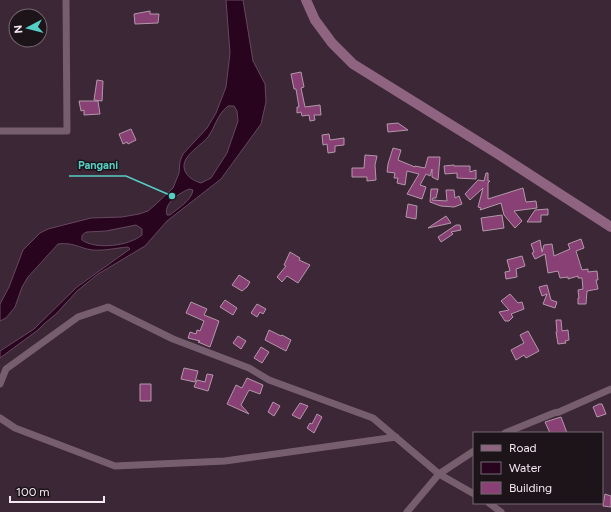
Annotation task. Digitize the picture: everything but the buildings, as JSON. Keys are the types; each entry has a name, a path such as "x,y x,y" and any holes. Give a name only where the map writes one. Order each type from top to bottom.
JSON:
{"main road":[{"path":"307,1 315,20 332,43 353,64 498,154 611,227"}],"street":[{"path":"0,131 67,131 66,0"},
{"path":"0,384 6,368 78,317 108,307 173,339 250,368 269,380 373,418 439,474 473,493"},
{"path":"507,432 559,412 611,389"},
{"path":"0,418 16,428 115,466 225,461 396,437"},
{"path":"407,512 439,474 473,452"},
{"path":"490,504 501,512"}],"water":[{"path":"226,0 243,0 253,61 265,84 266,102 261,124 221,179 167,221 145,246 98,274 77,291 57,313 38,330 0,358 0,351 34,329 77,287 130,249 128,247 92,250 72,244 58,244 28,277 22,287 15,307 6,318 0,321 0,304 9,287 23,250 40,233 48,229 91,218 122,217 148,211 173,188 179,173 180,161 183,154 207,128 216,113 226,87 230,53","holes":["228,106 234,106 237,111 238,121 227,153 211,178 201,183 191,178 186,173 184,168 185,162 191,153 208,137 219,117","189,189 193,190 192,194 184,204 170,215 167,215 167,206 177,196","136,225 142,229 142,235 129,242 104,246 95,245 82,240 82,236 86,232 106,231"]}],"place":[{"name":"Pangani","path":"172,196"}]}
